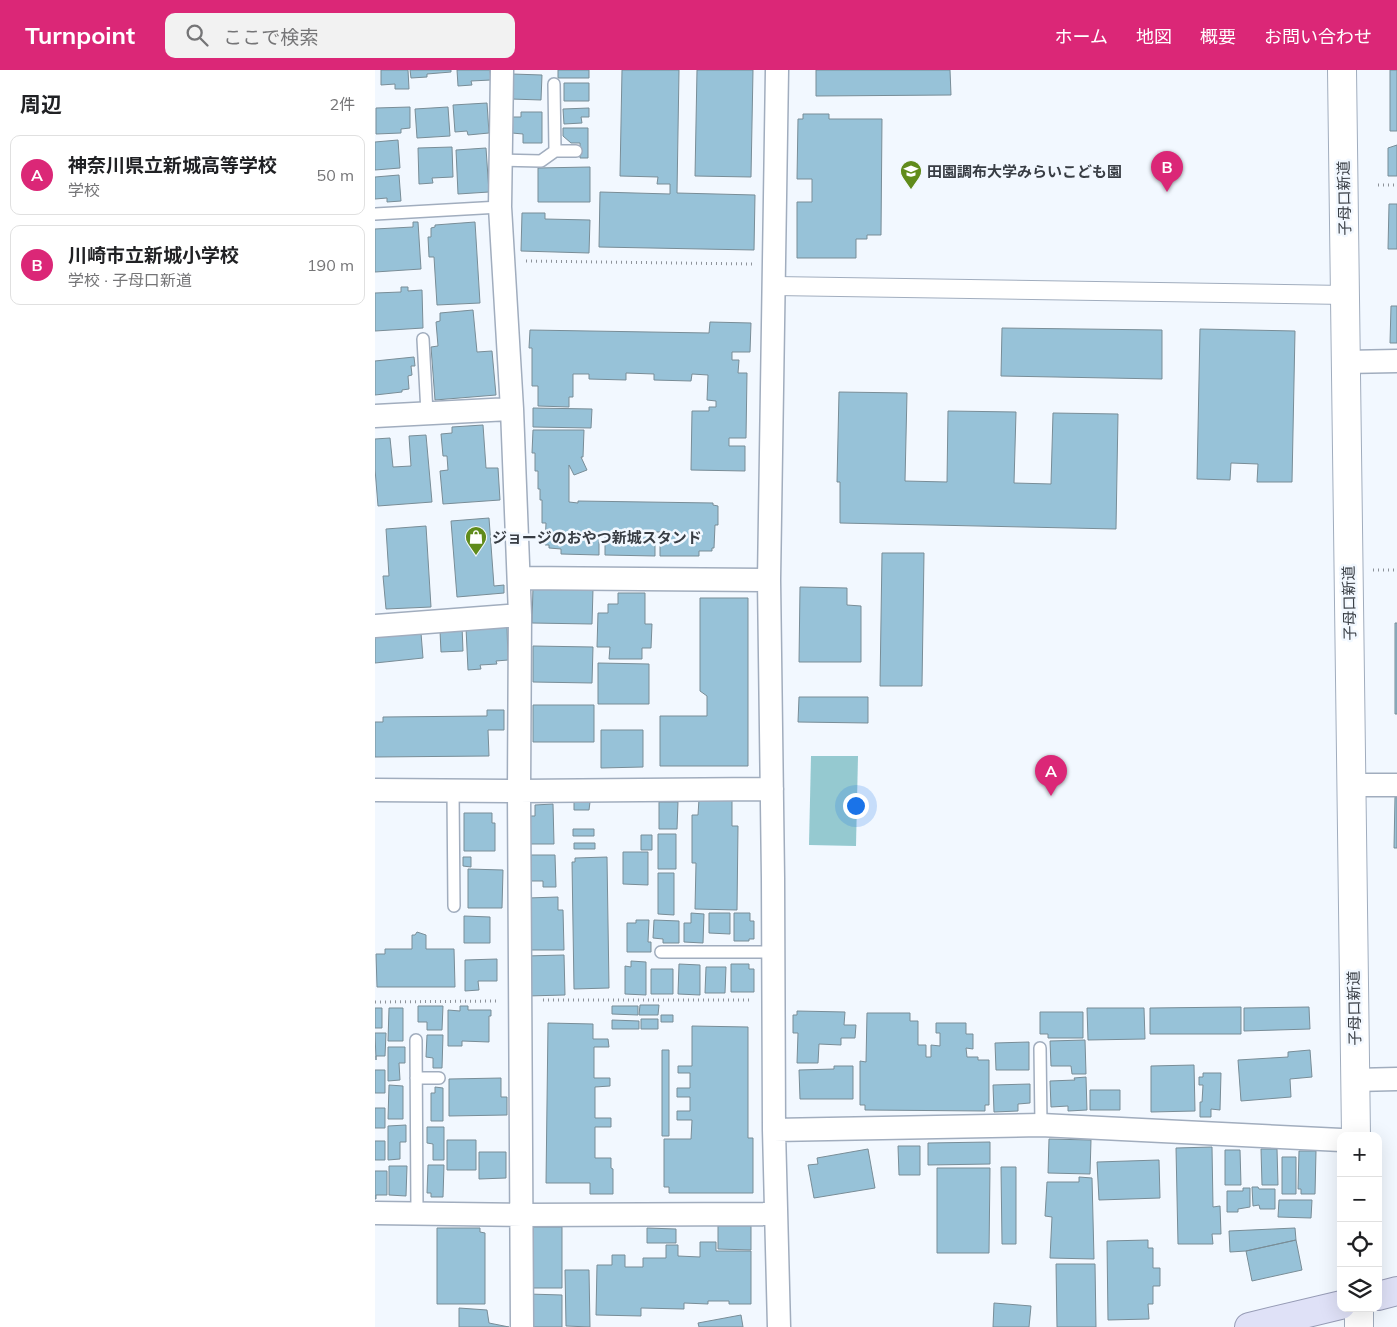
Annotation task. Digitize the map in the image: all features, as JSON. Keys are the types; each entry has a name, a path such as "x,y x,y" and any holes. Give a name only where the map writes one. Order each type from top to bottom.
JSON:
{"main road":[{"path":"1382,1295 1397,1291"},
{"path":"1249,1327 1337,1306"}],"street":[{"path":"502,70 500,207 512,409 520,615 522,1327"},
{"path":"777,70 769,580 774,1130 779,1327"},
{"name":"子母口新道","path":"1342,70 1356,1132"},
{"path":"775,275 1345,295"},
{"path":"1345,362 1397,361"},
{"path":"375,416 512,409"},
{"path":"519,578 769,580"},
{"path":"375,626 520,615"},
{"path":"1351,785 1397,785"},
{"path":"375,790 772,789"},
{"path":"1355,1080 1397,1079"},
{"path":"774,1130 1041,1125 1337,1140"},
{"path":"375,1213 522,1215 776,1214"},
{"path":"1359,1312 1359,1327"}],"lane":[{"path":"554,84 555,151"},
{"path":"501,160 541,161 555,151 576,151"},
{"path":"375,214 500,207"},
{"path":"423,339 427,413"},
{"path":"453,791 454,906"},
{"path":"661,952 773,952"},
{"path":"416,1040 417,1213"},
{"path":"1040,1048 1041,1125"},
{"path":"416,1078 439,1078"}],"path":[{"path":"1378,185 1397,185"},
{"path":"503,261 775,275"},
{"path":"375,1002 759,1000"}],"water":[{"path":"811,756 858,756 856,846 809,845"}],"building":[{"path":"381,70 408,70 409,89 395,89 395,84 381,85"},
{"path":"410,70 451,70 451,72 427,74 427,77 411,78"},
{"path":"457,70 490,70 491,80 471,81 472,85 458,86"},
{"path":"558,70 589,70 589,78 558,78"},
{"path":"622,70 679,70 677,193 755,195 754,250 599,247 600,192 670,194 670,184 657,184 658,177 620,176"},
{"path":"697,70 753,70 751,177 695,176"},
{"path":"816,70 950,70 951,95 816,96"},
{"path":"1390,70 1397,70 1397,131 1390,131"},
{"path":"512,74 542,75 541,100 511,99"},
{"path":"564,83 589,83 589,101 564,101"},
{"path":"487,103 489,133 468,135 467,131 455,132 453,105"},
{"path":"410,107 410,128 401,129 401,133 376,134 376,108"},
{"path":"448,107 450,136 417,138 415,109"},
{"path":"589,108 589,117 581,117 582,123 564,124 563,109"},
{"path":"521,112 542,112 542,143 523,143 523,134 512,133 512,117 521,117"},
{"path":"803,114 829,114 829,119 882,119 881,235 867,235 867,239 856,239 856,258 797,258 797,202 812,202 812,179 797,179 798,119 803,119"},
{"path":"563,128 588,128 588,158 580,158 580,143 571,143 563,136"},
{"path":"398,140 400,168 375,170 375,142"},
{"path":"1397,145 1397,176 1388,176 1388,148"},
{"path":"452,147 453,177 432,178 433,183 419,184 418,148"},
{"path":"486,148 489,192 458,194 456,150"},
{"path":"590,167 590,202 538,202 538,168"},
{"path":"399,175 401,201 387,202 387,198 375,199 375,177"},
{"path":"1389,204 1397,204 1397,249 1388,249"},
{"path":"522,213 545,213 545,219 590,220 589,253 521,251"},
{"path":"413,222 418,222 421,269 375,272 375,229 413,227"},
{"path":"475,222 480,303 437,305 434,257 429,257 428,237 431,237 431,228 435,227 435,225"},
{"path":"401,287 408,287 408,291 422,290 423,328 375,331 375,293 401,292"},
{"path":"1391,306 1397,306 1397,343 1390,343"},
{"path":"473,310 477,352 492,351 496,395 435,400 431,347 438,346 436,322 440,321 440,313"},
{"path":"710,322 751,323 750,352 732,352 732,360 739,360 738,373 747,373 746,438 729,438 729,446 745,446 745,471 691,470 692,411 709,411 709,407 716,407 716,401 707,400 708,375 692,374 691,381 654,380 654,374 626,373 626,380 589,379 589,374 573,374 573,397 569,397 569,407 538,406 538,386 532,386 532,348 529,348 530,330 709,333"},
{"path":"1002,328 1162,330 1162,379 1001,376"},
{"path":"1200,329 1295,331 1292,482 1257,482 1258,464 1231,463 1230,480 1197,479"},
{"path":"414,357 415,366 411,366 412,375 408,376 409,389 402,390 402,392 375,395 375,361"},
{"path":"839,392 907,393 905,481 947,482 948,411 1016,412 1014,483 1051,484 1053,413 1118,414 1116,529 840,523 840,482 837,482"},
{"path":"533,408 592,409 591,428 533,427"},
{"path":"483,425 486,468 498,468 500,500 443,504 440,471 448,470 447,456 443,456 441,434 452,433 452,427"},
{"path":"533,430 584,430 583,457 581,457 587,470 574,475 569,465 569,502 713,503 713,505 718,506 718,525 715,525 714,548 712,548 712,551 699,551 699,556 660,556 660,532 655,532 655,556 605,555 605,533 599,532 599,555 561,554 561,549 549,548 549,545 545,545 546,523 542,523 542,500 540,500 540,489 538,489 538,471 535,471 535,453 532,453"},
{"path":"426,435 432,502 378,506 375,439 390,438 393,467 411,466 409,436"},
{"path":"489,518 494,586 504,585 504,593 457,597 451,521"},
{"path":"426,526 431,607 386,609 383,576 389,576 386,529"},
{"path":"882,553 924,553 922,686 880,686"},
{"path":"533,587 593,589 592,624 532,623"},
{"path":"800,587 847,588 847,605 861,606 861,662 799,662"},
{"path":"618,593 645,593 645,624 652,624 651,648 642,648 642,659 609,659 610,647 597,647 598,613 608,613 608,604 618,604"},
{"path":"700,598 748,598 748,766 660,766 660,716 707,716 707,696 700,691"},
{"path":"1395,623 1397,623 1397,714 1395,714"},
{"path":"462,626 463,651 441,652 440,631"},
{"path":"507,626 508,660 496,661 497,664 480,665 481,669 468,670 466,628"},
{"path":"421,633 423,658 375,663 375,635"},
{"path":"533,646 593,647 592,683 533,682"},
{"path":"598,663 649,664 649,704 598,704"},
{"path":"799,697 868,697 868,723 798,722"},
{"path":"533,705 594,705 594,742 533,742"},
{"path":"487,710 504,710 504,730 488,730 489,756 375,757 375,722 383,722 383,717 487,716"},
{"path":"601,730 643,730 643,767 601,768"},
{"path":"1395,797 1397,797 1397,848 1394,848"},
{"path":"699,799 732,800 732,826 738,826 737,910 695,909 696,863 692,863 692,815 698,815"},
{"path":"574,802 590,802 589,810 574,810"},
{"path":"659,802 678,802 677,829 659,829"},
{"path":"553,804 554,844 527,844 527,816 535,816 535,805"},
{"path":"464,813 492,813 492,823 495,823 495,851 464,851"},
{"path":"573,829 594,829 594,836 573,836"},
{"path":"658,834 676,834 676,869 658,869"},
{"path":"641,835 652,835 652,850 641,850"},
{"path":"574,843 595,843 595,849 574,849"},
{"path":"623,852 648,852 648,885 623,884"},
{"path":"531,855 555,855 556,887 543,887 543,881 531,881"},
{"path":"463,857 471,857 471,867 463,866"},
{"path":"607,857 609,988 574,989 572,862 575,862 575,858"},
{"path":"468,869 503,870 502,908 468,908"},
{"path":"658,873 674,873 674,915 658,914"},
{"path":"558,897 558,910 563,910 564,950 529,950 528,898"},
{"path":"691,913 704,914 703,943 684,942 684,923 691,923"},
{"path":"709,913 730,913 730,934 709,933"},
{"path":"734,913 750,913 750,921 754,921 754,939 734,941"},
{"path":"464,916 490,917 490,943 464,943"},
{"path":"636,920 649,920 648,942 651,942 651,952 627,952 627,923 636,923"},
{"path":"654,920 679,921 679,943 663,943 663,939 653,938"},
{"path":"417,932 426,935 426,949 454,949 455,987 377,987 376,954 385,954 385,949 412,949 412,935 415,935"},
{"path":"564,955 565,995 527,996 526,956"},
{"path":"497,959 497,981 478,981 479,990 465,991 465,960"},
{"path":"631,961 646,962 646,995 625,994 625,966 631,967"},
{"path":"679,964 700,965 700,995 678,994"},
{"path":"731,964 749,964 749,969 754,969 754,992 731,992"},
{"path":"706,967 726,967 725,993 705,993"},
{"path":"651,969 673,969 673,994 651,994"},
{"path":"640,1005 659,1005 658,1015 639,1015"},
{"path":"418,1006 443,1006 442,1030 427,1030 427,1022 418,1022"},
{"path":"460,1006 468,1006 468,1010 491,1010 491,1016 489,1016 489,1042 462,1041 462,1046 448,1046 448,1010 460,1011"},
{"path":"612,1006 638,1006 638,1015 612,1014"},
{"path":"1241,1007 1241,1034 1150,1034 1150,1008"},
{"path":"1309,1007 1310,1029 1244,1031 1244,1008"},
{"path":"375,1008 382,1008 382,1028 375,1028"},
{"path":"389,1008 403,1008 403,1041 388,1041"},
{"path":"1087,1008 1144,1008 1145,1039 1088,1040"},
{"path":"797,1011 845,1012 844,1025 856,1025 855,1038 841,1038 841,1045 819,1044 818,1063 797,1063 798,1033 793,1033 793,1015 797,1015"},
{"path":"1040,1012 1083,1012 1083,1038 1048,1038 1048,1034 1040,1034"},
{"path":"867,1013 910,1013 910,1021 918,1021 918,1045 926,1045 926,1057 931,1057 931,1045 940,1046 940,1033 936,1033 936,1023 966,1023 966,1034 973,1034 973,1049 966,1048 967,1057 989,1060 989,1105 985,1105 985,1111 865,1110 865,1105 860,1105 860,1061 866,1062"},
{"path":"661,1015 673,1015 673,1022 661,1022"},
{"path":"641,1019 658,1019 658,1029 641,1029"},
{"path":"612,1020 639,1021 639,1029 612,1029"},
{"path":"548,1023 593,1024 593,1039 608,1039 609,1047 594,1047 594,1078 610,1078 610,1086 595,1087 595,1118 611,1118 611,1127 595,1127 595,1158 611,1158 613,1194 590,1194 590,1183 546,1183"},
{"path":"692,1026 748,1027 748,1138 753,1138 753,1193 669,1193 669,1187 664,1187 664,1139 691,1139 692,1120 677,1120 677,1111 690,1111 690,1097 677,1097 677,1088 690,1088 690,1073 678,1073 678,1066 692,1066"},
{"path":"375,1033 386,1033 385,1056 376,1056 376,1060"},
{"path":"427,1035 443,1035 442,1068 433,1068 433,1058 426,1057"},
{"path":"1085,1040 1086,1074 1072,1074 1071,1066 1051,1066 1050,1041"},
{"path":"1029,1042 1029,1070 996,1070 995,1043"},
{"path":"388,1047 405,1047 405,1063 399,1063 400,1080 388,1081"},
{"path":"662,1050 669,1050 669,1136 662,1136"},
{"path":"1310,1050 1312,1077 1290,1079 1291,1097 1241,1101 1238,1060 1288,1057 1288,1052"},
{"path":"1194,1065 1195,1111 1151,1112 1151,1066"},
{"path":"834,1066 853,1066 853,1099 800,1099 799,1070 834,1069"},
{"path":"375,1070 385,1070 385,1093 375,1093"},
{"path":"1203,1073 1221,1073 1220,1110 1211,1109 1211,1117 1200,1117 1203,1085 1199,1085 1199,1077 1203,1077"},
{"path":"1086,1077 1087,1110 1068,1111 1068,1106 1051,1107 1050,1081 1075,1080 1074,1078"},
{"path":"501,1078 501,1097 507,1097 507,1115 449,1116 449,1079"},
{"path":"1030,1084 1030,1103 1018,1104 1018,1111 994,1112 993,1085"},
{"path":"389,1085 403,1086 403,1119 388,1119"},
{"path":"435,1087 443,1088 443,1121 431,1121 431,1093 435,1093"},
{"path":"1090,1090 1120,1090 1120,1110 1090,1110"},
{"path":"375,1108 385,1108 385,1128 375,1128"},
{"path":"406,1125 406,1142 400,1142 400,1159 388,1160 388,1126"},
{"path":"427,1127 444,1127 444,1160 433,1160 433,1144 427,1143"},
{"path":"1049,1139 1091,1140 1090,1174 1048,1173"},
{"path":"447,1140 476,1140 476,1170 447,1170"},
{"path":"375,1141 385,1141 385,1160 375,1160"},
{"path":"990,1142 990,1164 928,1165 928,1143"},
{"path":"898,1146 920,1146 920,1175 899,1175"},
{"path":"1212,1147 1213,1207 1220,1206 1221,1234 1212,1234 1213,1244 1178,1244 1176,1148"},
{"path":"868,1149 875,1188 814,1198 808,1165 818,1164 817,1158"},
{"path":"1261,1149 1277,1149 1278,1185 1262,1185"},
{"path":"1225,1150 1240,1150 1241,1185 1225,1185"},
{"path":"1299,1151 1316,1151 1315,1194 1301,1194 1301,1189 1298,1189"},
{"path":"479,1152 506,1152 506,1178 479,1179"},
{"path":"1282,1157 1296,1157 1296,1194 1282,1194"},
{"path":"1159,1160 1160,1198 1099,1200 1097,1162"},
{"path":"428,1165 444,1165 443,1197 431,1197 431,1193 427,1193"},
{"path":"389,1166 407,1166 406,1196 389,1195"},
{"path":"1001,1167 1016,1167 1016,1244 1002,1244"},
{"path":"937,1168 990,1168 989,1253 937,1253"},
{"path":"375,1171 387,1171 387,1195 376,1195 376,1199 375,1199"},
{"path":"1079,1177 1092,1178 1094,1259 1050,1258 1052,1217 1045,1216 1047,1182 1079,1182"},
{"path":"1252,1187 1275,1189 1275,1209 1260,1209 1259,1205 1253,1206"},
{"path":"1243,1188 1250,1188 1250,1207 1238,1209 1238,1212 1227,1212 1227,1191 1243,1191"},
{"path":"1279,1200 1312,1200 1311,1218 1278,1217"},
{"path":"718,1226 751,1226 751,1250 718,1249"},
{"path":"533,1227 562,1227 562,1288 533,1288"},
{"path":"437,1228 480,1228 480,1232 485,1233 485,1304 437,1304"},
{"path":"647,1228 676,1229 676,1243 647,1243"},
{"path":"1295,1228 1296,1240 1246,1251 1230,1252 1229,1231"},
{"path":"1148,1240 1148,1248 1153,1248 1153,1268 1160,1268 1160,1286 1153,1286 1153,1304 1148,1304 1149,1319 1108,1320 1107,1241"},
{"path":"1296,1240 1302,1270 1252,1281 1246,1251"},
{"path":"700,1242 716,1242 716,1251 751,1251 751,1304 729,1304 729,1301 708,1301 708,1304 684,1303 684,1309 641,1308 641,1316 596,1315 597,1265 612,1265 612,1255 625,1255 625,1267 643,1267 643,1258 666,1258 666,1245 678,1245 678,1256 700,1257"},
{"path":"1056,1264 1095,1264 1096,1327 1057,1327"},
{"path":"565,1270 589,1270 590,1327 566,1326"},
{"path":"528,1294 562,1295 562,1327 529,1327"},
{"path":"994,1303 1031,1306 1029,1327 993,1327"},
{"path":"459,1308 487,1310 489,1323 509,1327 459,1327"},
{"path":"741,1315 743,1327 699,1327 698,1323"}],"place":[{"name":"田園調布大学みらいこども園","path":"911,190"},
{"name":"川崎市立新城小学校","path":"1167,192"},
{"name":"ジョージのおやつ新城スタンド","path":"476,556"},
{"name":"神奈川県立新城高等学校","path":"1051,796"}]}
